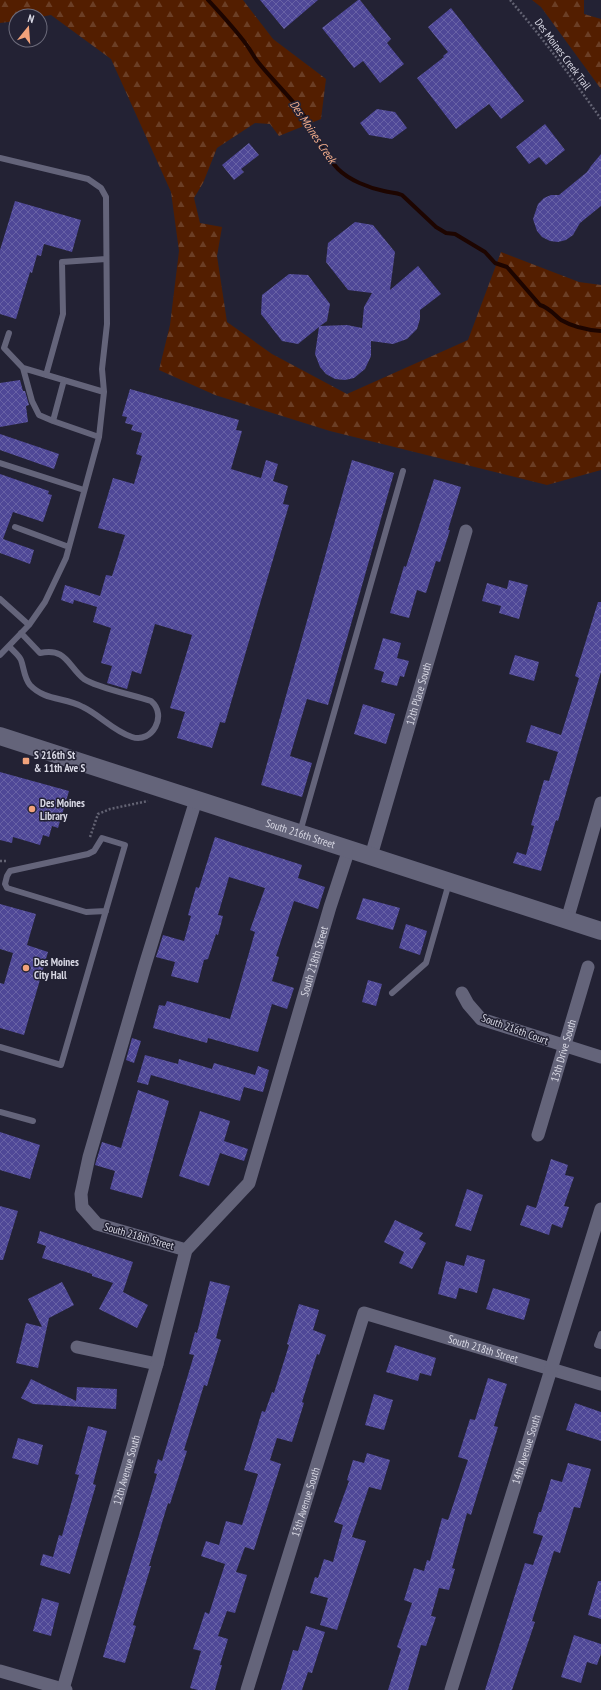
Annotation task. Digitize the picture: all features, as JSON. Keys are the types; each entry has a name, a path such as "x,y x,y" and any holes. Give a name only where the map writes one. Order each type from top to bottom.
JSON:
{"main road":[{"name":"South 216th Street","path":"0,736 601,931"}],"street":[{"name":"12th Place South","path":"371,856 466,530"},
{"name":"South 218th Street","path":"196,800 147,958 89,1157 82,1194 82,1207 97,1224 186,1250 249,1183 330,907 349,849"},
{"path":"567,920 601,803"},
{"name":"13th Drive South","path":"538,1136 588,967"},
{"name":"South 216th Court","path":"462,993 468,1004 481,1019 601,1057"},
{"name":"14th Avenue South","path":"451,1690 600,1216"},
{"name":"12th Avenue South","path":"64,1690 157,1364 186,1250"},
{"name":"South 218th Street","path":"364,1313 601,1384"},
{"name":"13th Avenue South","path":"247,1690 364,1313"},
{"path":"77,1347 157,1364"},
{"path":"0,1671 64,1690"}],"lane":[{"path":"0,158 88,179 102,188 106,197 107,324 102,369 104,392 99,437 66,558 45,602 29,625 0,655"},
{"path":"46,375 63,314 62,262 106,259"},
{"path":"9,332 4,348 23,368 32,401 40,414 53,421 99,437"},
{"path":"23,368 104,392"},
{"path":"53,421 64,380"},
{"path":"0,463 84,490"},
{"path":"300,833 403,472"},
{"path":"15,527 69,547"},
{"path":"0,599 29,625"},
{"path":"9,646 20,658 24,673 30,685 42,696 82,706 120,732 133,738 143,738 150,734 157,725 159,715 156,705 151,701 95,684 84,679 65,658 57,652 48,651 40,653 21,633"},
{"path":"0,1047 61,1065 106,911 125,845 102,838 97,847 88,854 10,871 6,876 2,883 7,888 86,912 106,911"},
{"path":"392,993 426,963 450,882"},
{"path":"0,1112 34,1121"},
{"path":"601,1334 597,1345 601,1346"}],"path":[{"name":"Des Moines Creek Trail","path":"510,0 564,67 601,119"},
{"path":"89,840 98,814 110,809 149,801"},
{"path":"0,861 11,860"}],"green space":[{"path":"0,0 243,0 273,39 326,79 321,119 279,136 270,124 255,123 217,148 203,183 194,198 200,223 222,227 217,256 227,322 272,354 347,394 468,340 501,252 579,282 601,285 601,470 547,485 330,431 215,395 159,370 170,325 179,251 171,192 111,59 51,15 48,16 48,8 8,8 8,22 0,23"},
{"path":"532,0 584,0 584,14 601,19 601,89 541,7"}],"building":[{"path":"260,0 318,0 284,29"},
{"path":"360,0 391,39 387,43 404,64 380,83 363,61 354,68 322,28"},
{"path":"451,8 524,101 501,119 489,104 456,129 417,78 444,57 443,56 448,52 428,27"},
{"path":"377,109 395,112 407,128 392,139 369,135 360,123"},
{"path":"545,124 565,150 546,165 539,157 529,164 516,147"},
{"path":"249,143 259,155 241,169 244,172 234,180 222,165"},
{"path":"601,154 601,206 580,223 573,235 566,240 558,242 550,241 542,237 537,231 533,219 538,204 544,198 551,195 559,195 587,172"},
{"path":"15,201 81,220 72,252 44,244 41,256 37,255 32,273 30,272 16,319 0,314 0,250"},
{"path":"355,222 373,225 395,252 390,290 418,266 441,294 420,310 420,319 417,329 407,339 393,344 371,341 371,356 365,369 354,378 345,380 335,379 326,374 320,367 315,354 319,327 298,344 282,341 261,314 262,295 289,274 308,275 330,304 327,321 320,326 347,325 362,328 364,307 372,293 348,290 326,262 328,243"},
{"path":"20,380 29,405 26,406 28,422 0,427 0,383"},
{"path":"130,389 239,420 236,430 242,431 231,469 261,478 266,460 278,464 273,481 288,486 283,504 289,505 225,723 220,722 212,748 177,738 185,712 170,708 192,635 155,624 141,674 132,671 127,689 107,683 112,666 101,663 111,628 93,622 97,607 74,600 73,604 61,600 65,585 100,596 106,575 112,576 125,535 98,528 113,478 134,484 142,456 136,454 142,433 131,430 133,425 125,423 127,417 122,416"},
{"path":"0,434 59,454 54,469 0,450"},
{"path":"352,460 394,473 328,705 307,699 290,756 312,763 302,797 261,785"},
{"path":"0,474 49,491 48,494 52,495 43,522 13,512 3,539 34,550 30,564 0,553"},
{"path":"434,479 461,487 440,562 436,561 426,593 417,590 409,618 390,613 404,566 406,567"},
{"path":"509,580 528,585 519,619 499,613 501,606 482,601 487,583 507,589"},
{"path":"598,602 601,602 601,672 558,821 556,820 541,871 513,863 517,852 526,855 534,826 531,825 544,780 549,781 558,752 526,742 531,725 561,735 579,678 575,676"},
{"path":"383,638 401,643 397,658 409,661 404,677 400,676 397,686 381,682 384,672 374,669"},
{"path":"515,655 539,662 534,681 509,674"},
{"path":"363,704 395,714 386,744 354,734"},
{"name":"Des Moines Library","path":"0,772 69,791 58,828 52,826 49,837 43,835 40,845 13,837 12,843 0,840"},
{"path":"215,837 302,865 298,878 325,887 318,909 294,901 276,956 279,957 272,981 294,988 287,1009 272,1004 258,1052 208,1038 207,1043 153,1028 159,1005 165,1006 167,1001 230,1019 255,932 250,930 265,888 229,877 218,915 223,916 218,935 216,934 208,959 204,960 198,983 171,976 175,962 156,957 163,935 184,941 191,916 188,915 196,887 199,888"},
{"path":"363,898 400,908 393,930 356,919"},
{"name":"Des Moines City Hall","path":"0,904 36,914 27,945 48,952 24,1035 0,1028 0,983 4,984 13,953 0,949"},
{"path":"406,924 427,931 420,955 399,948"},
{"path":"368,980 382,984 376,1006 362,1002"},
{"path":"132,1038 141,1041 134,1063 126,1060"},
{"path":"145,1055 178,1064 179,1059 212,1069 214,1063 255,1075 258,1066 269,1070 263,1092 244,1087 240,1101 151,1075 148,1085 137,1082"},
{"path":"138,1090 169,1101 142,1198 110,1189 115,1171 95,1165 102,1142 121,1148"},
{"path":"200,1111 230,1121 224,1141 248,1149 244,1161 220,1153 209,1186 179,1176"},
{"path":"0,1132 40,1145 30,1179 0,1170"},
{"path":"551,1159 568,1165 565,1175 574,1177 564,1206 569,1207 562,1228 552,1224 549,1235 520,1225 527,1205 536,1208"},
{"path":"467,1189 483,1195 471,1231 455,1226"},
{"path":"0,1206 18,1211 3,1260 0,1260"},
{"path":"395,1220 423,1233 419,1239 426,1243 412,1269 399,1263 404,1252 384,1242"},
{"path":"40,1231 133,1262 123,1292 148,1305 137,1328 99,1309 113,1283 92,1276 92,1274 42,1258 46,1246 37,1243"},
{"path":"467,1255 485,1260 477,1293 459,1288 456,1299 438,1294 446,1261 464,1266"},
{"path":"210,1281 230,1286 216,1338 221,1340 207,1386 204,1385 184,1450 187,1451 170,1504 168,1503 149,1566 151,1566 133,1625 136,1626 125,1663 103,1657 157,1474 154,1473 158,1459 162,1461 194,1355 189,1354 195,1332 197,1333"},
{"path":"62,1282 74,1305 49,1318 38,1368 16,1363 26,1323 42,1327 28,1299"},
{"path":"493,1288 530,1299 524,1320 486,1309"},
{"path":"299,1304 319,1310 313,1330 326,1335 319,1355 317,1354 302,1402 304,1403 292,1442 277,1438 270,1460 281,1464 254,1550 245,1547 236,1572 247,1575 235,1613 227,1611 218,1636 228,1639 220,1665 222,1665 215,1690 198,1690 190,1688 201,1651 193,1649 205,1612 209,1614 225,1564 201,1556 206,1541 219,1545 226,1521 242,1525 258,1474 244,1470 262,1411 265,1412 272,1392 274,1393 289,1345 287,1344"},
{"path":"395,1345 436,1358 431,1376 420,1373 418,1381 386,1372"},
{"path":"488,1378 507,1384 494,1426 498,1427 471,1515 467,1513 452,1568 455,1569 449,1590 439,1588 431,1616 436,1617 426,1646 421,1645 408,1690 388,1690 401,1649 397,1647 412,1603 404,1600 414,1568 424,1571 427,1560 430,1561 442,1518 448,1520 468,1460 458,1457 470,1419 475,1420"},
{"path":"31,1379 76,1401 77,1387 117,1389 116,1409 33,1404 21,1398"},
{"path":"374,1394 393,1400 384,1430 365,1425"},
{"path":"575,1403 601,1412 601,1441 566,1430"},
{"path":"88,1426 107,1431 93,1484 96,1485 70,1574 40,1565 43,1554 53,1557 59,1535 62,1536 79,1475 75,1474"},
{"path":"18,1438 43,1445 38,1465 12,1458"},
{"path":"367,1453 390,1460 381,1490 369,1487 352,1537 366,1541 337,1630 320,1625 328,1598 310,1593 315,1577 318,1578 324,1559 333,1562 343,1525 334,1522 349,1481 347,1480 353,1460 364,1463"},
{"path":"568,1463 591,1469 580,1508 574,1507 560,1553 554,1551 532,1621 535,1622 512,1690 485,1690 525,1563 533,1565 543,1536 533,1533 551,1479 562,1482"},
{"path":"598,1581 601,1581 601,1619 588,1615"},
{"path":"42,1598 59,1603 51,1636 33,1631"},
{"path":"306,1626 325,1632 312,1673 308,1672 302,1690 281,1690 293,1650 298,1651"},
{"path":"574,1635 601,1644 601,1654 597,1665 587,1662 581,1683 561,1677"}],"waterway":[{"name":"Des Moines Creek","path":"208,0 237,32 256,60 300,110 328,157 338,169 353,180 366,186 402,195 436,227 446,233 455,234 485,252 495,263 507,267 540,305 549,309 561,320 580,328 601,331"}],"place":[{"name":"S 216th St & 11th Ave S","path":"26,761"},
{"name":"Des Moines Library","path":"32,809"},
{"name":"Des Moines City Hall","path":"26,968"}]}
